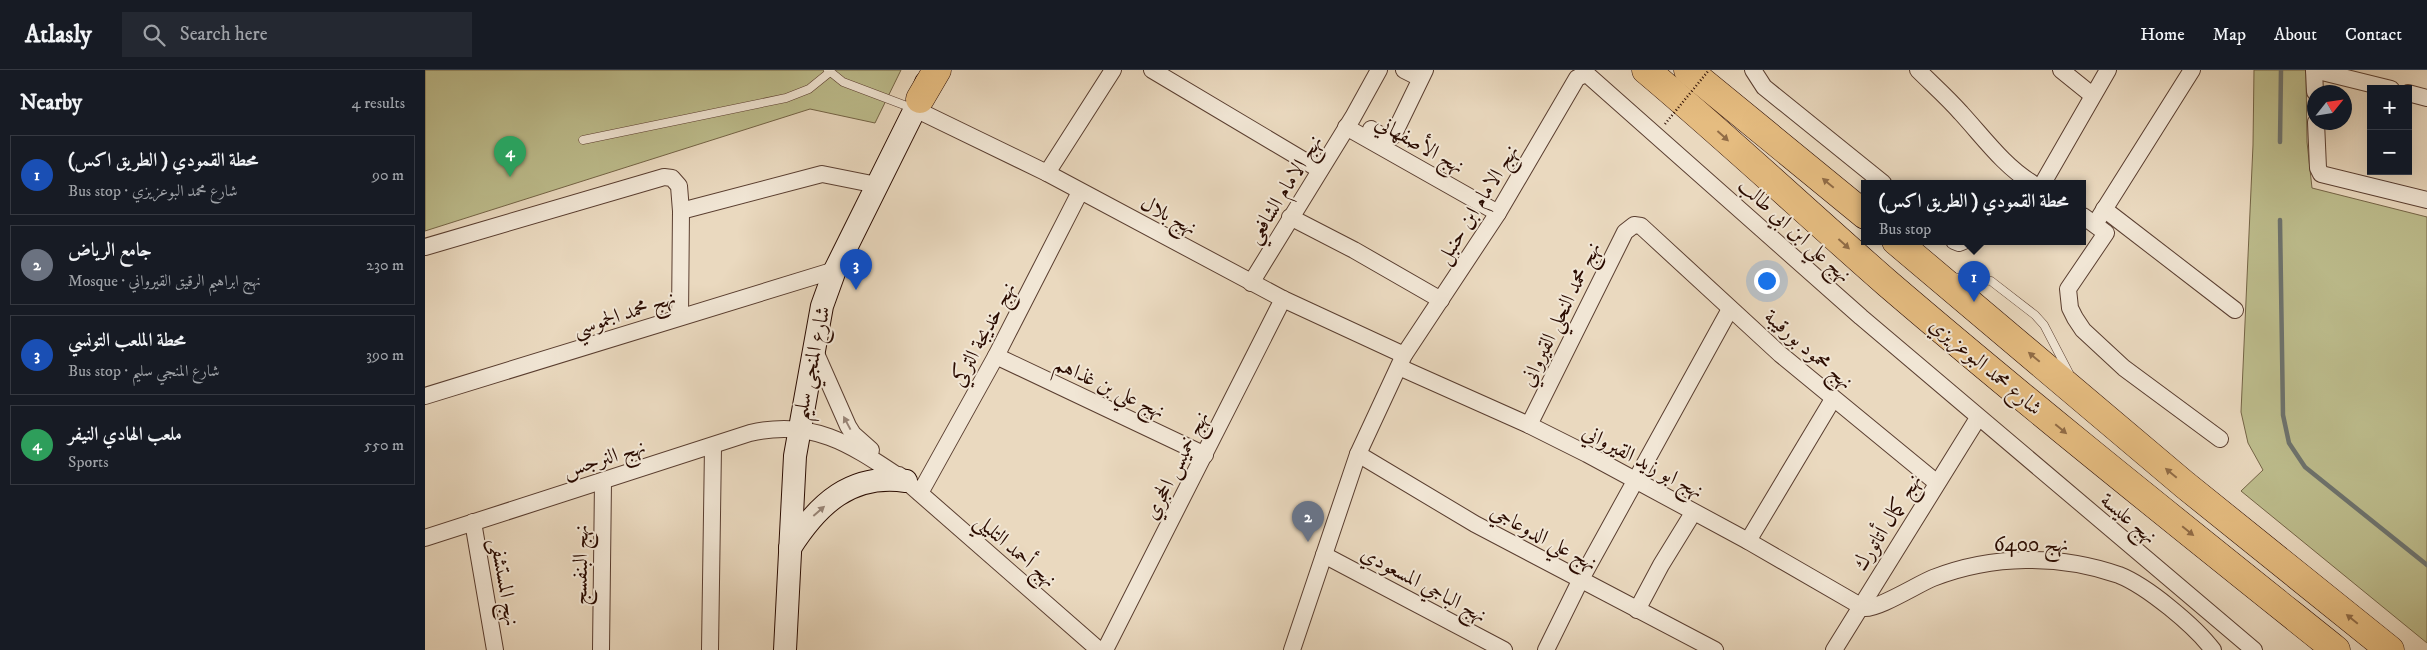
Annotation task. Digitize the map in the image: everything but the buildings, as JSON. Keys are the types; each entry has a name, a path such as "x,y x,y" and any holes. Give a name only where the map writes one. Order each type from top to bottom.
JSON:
{"highway":[{"path":"917,104 937,70"},
{"path":"1634,70 1700,115"},
{"name":"شارع محمد البوعزيزي","path":"1646,70 1700,115 1887,282 2062,430 2336,650"},
{"path":"1688,70 1861,212"},
{"path":"1704,70 1780,144"},
{"name":"شارع محمد البوعزيزي","path":"1902,245 2185,485 2390,650"}],"main road":[{"name":"شارع المنجي سليم","path":"785,650 789,549 798,429 822,306 835,270 917,104 930,70"},
{"path":"789,549 811,518 823,506 854,486 885,478 913,487"}],"street":[{"path":"1047,174 1113,70"},
{"path":"1152,70 1320,170"},
{"name":"نهج الامام الشافعي","path":"1251,283 1350,122 1379,70"},
{"path":"1350,122 1385,138 1393,136 1423,74 1405,70"},
{"path":"1753,70 1764,87 1879,180"},
{"path":"1917,70 1960,111 2021,180"},
{"path":"2061,70 2092,95"},
{"path":"2045,180 2108,70"},
{"path":"2191,70 2104,209 2089,220 2106,234 2068,289 2070,308 2083,330 2124,368 2220,439"},
{"path":"2315,85 2314,70 2375,85"},
{"name":"نهج الامام ابن حنبل","path":"1291,650 1359,454 1402,361 1499,213 1577,78 1584,74"},
{"name":"نهج علي ابن ابي طالب","path":"1584,74 1589,76 1978,418"},
{"path":"2412,94 2427,98"},
{"name":"نهج بلال","path":"917,104 1283,300 1402,361"},
{"name":"نهج الأصفهاني","path":"1350,122 1499,213"},
{"path":"2316,130 2318,168 2321,174 2427,200"},
{"path":"681,210 822,174 877,185"},
{"path":"425,247 664,177 672,178 676,182 681,210 680,317"},
{"name":"نهج خديجة التركي","path":"913,487 996,356 1081,192"},
{"path":"2104,209 2235,310"},
{"path":"1290,217 1354,250 1441,300"},
{"name":"نهج محمود بورقيبة","path":"1633,225 1641,226 1730,309 1833,399 1937,483"},
{"name":"نهج محمد النحلي القيرواني","path":"1529,425 1625,232 1633,225"},
{"name":"نهج محمد الجموسي","path":"425,396 835,270"},
{"name":"نهج خميس الحجري","path":"1105,650 1283,300"},
{"path":"1546,650 1580,581 1730,309"},
{"name":"نهج أحمد التليلي","path":"813,347 853,434 1087,647"},
{"name":"نهج علي بن غذاهم","path":"996,356 1205,456"},
{"name":"نهج ابو زيد القيرواني","path":"1402,361 1636,480 1693,513 1748,540 1859,606"},
{"path":"1748,540 1833,399"},
{"name":"نهج كمال أتاتورك","path":"1834,650 1859,606 1978,418"},
{"name":"نهج عليسة","path":"1978,418 2254,650"},
{"name":"نهج النرجس","path":"425,538 713,447 750,433 774,428 798,429"},
{"name":"نهج أحمد التليلي","path":"798,429 840,441 857,449 913,487"},
{"path":"710,650 713,447"},
{"name":"نهج علي الدوعاجي","path":"1359,454 1475,524 1709,649"},
{"name":"نهج البنفسج","path":"601,650 603,481"},
{"path":"1637,610 1661,565 1693,513"},
{"name":"نهج المستشفى","path":"473,522 495,650"},
{"name":"نهج الباجي المسعودي","path":"1324,555 1504,650"},
{"name":"نهج 6400","path":"1859,606 1867,609 1934,578 1999,560 2062,561 2120,576 2180,616 2213,650"},
{"path":"2180,616 2192,599"}],"lane":[{"path":"583,140 786,98 809,89 829,71 843,82 917,104"}],"path":[{"path":"1665,124 1709,70"}],"green space":[{"path":"425,70 901,70 875,123 810,109 425,231"},
{"path":"2254,70 2306,70 2307,142 2312,188 2427,217 2427,643 2241,491 2263,470 2248,443 2241,412 2253,145"}],"waterway":[{"path":"2280,142 2281,70"},
{"path":"2280,220 2283,415 2289,443 2305,467 2427,565"}],"place":[{"name":"ملعب الهادي النيفر","path":"510,177"},
{"name":"محطة الملعب التونسي","path":"856,290"},
{"name":"محطة القمودي ( الطريق اكس)","path":"1974,302"},
{"name":"جامع الرياض","path":"1308,542"}]}
